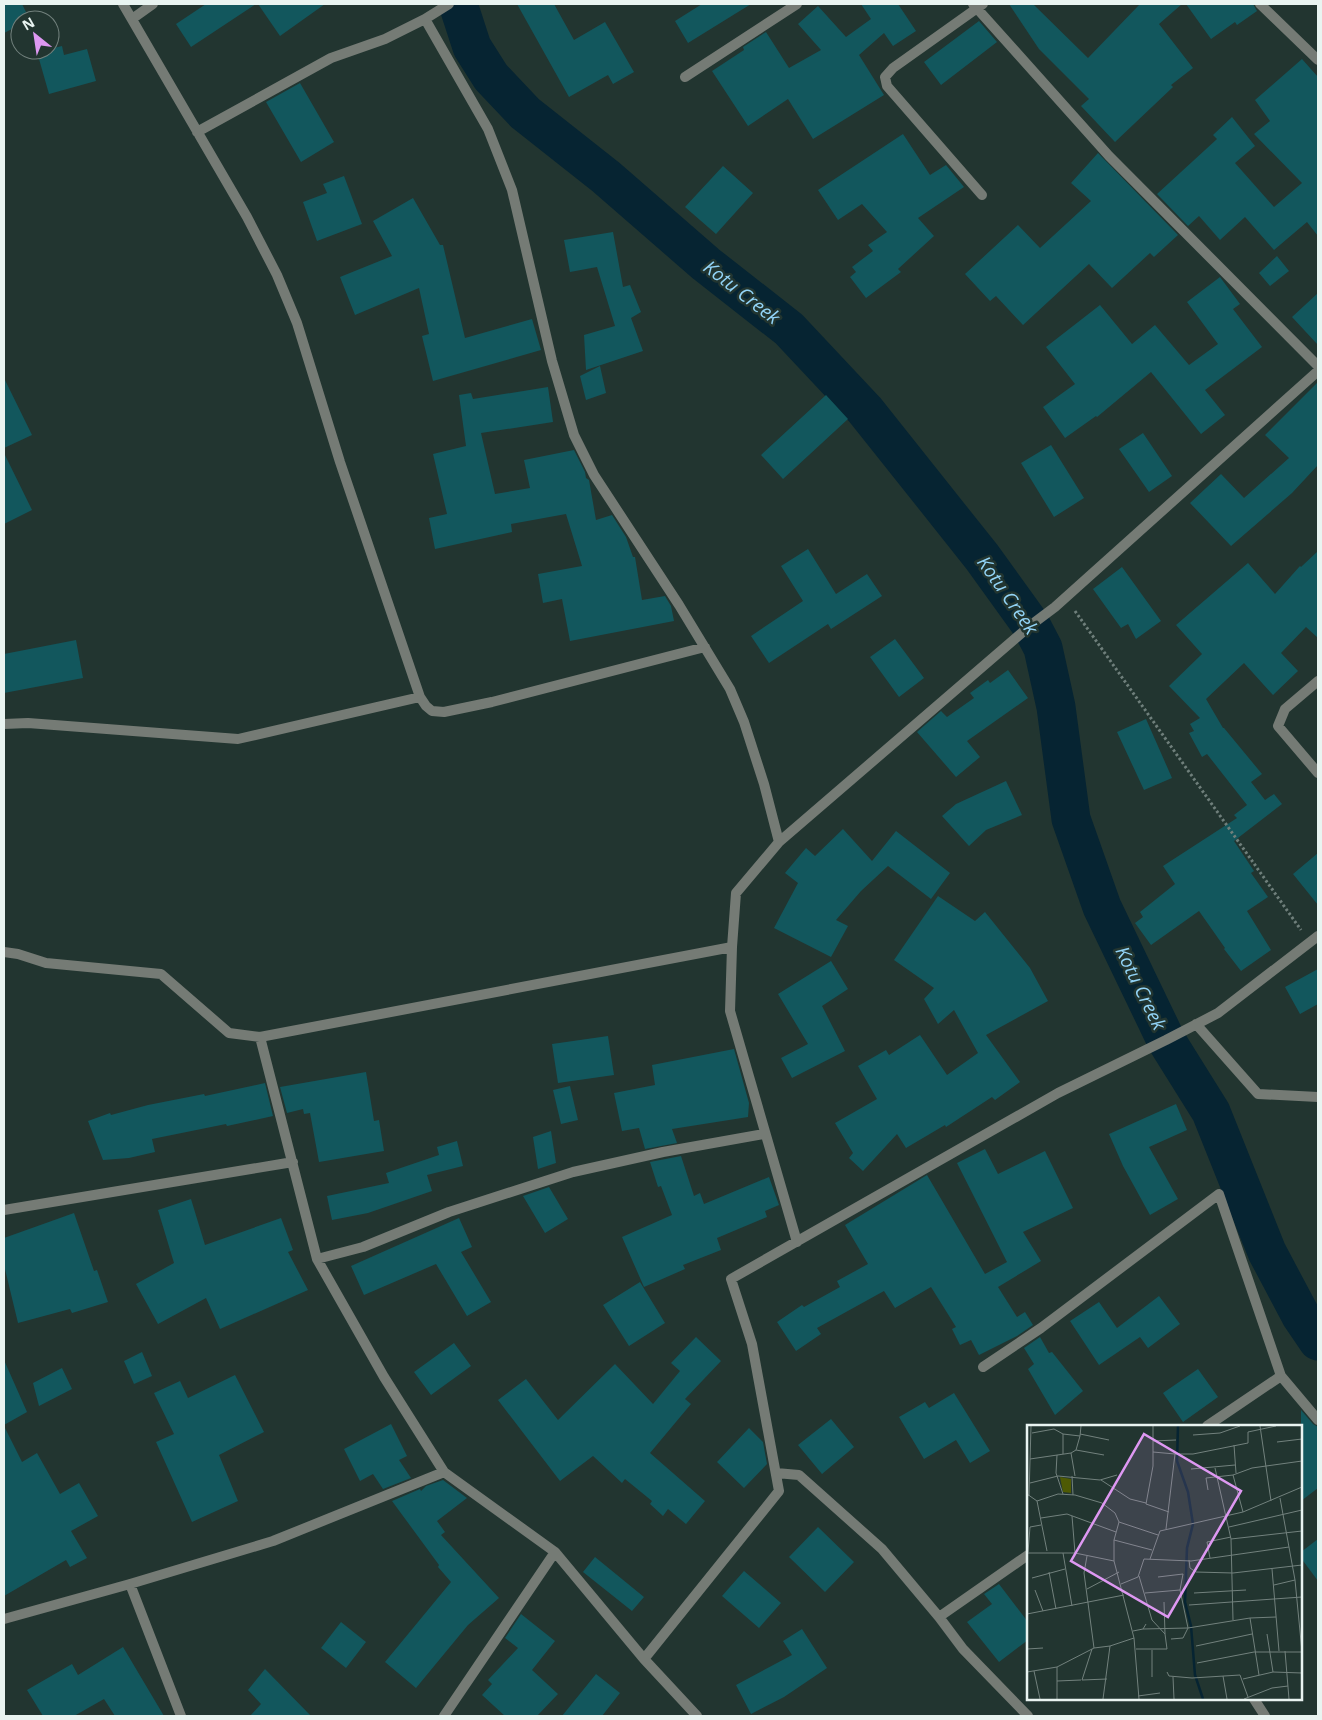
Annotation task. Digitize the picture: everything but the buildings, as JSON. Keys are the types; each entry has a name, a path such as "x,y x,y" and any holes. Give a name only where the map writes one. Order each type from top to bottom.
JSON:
{"street":[{"path":"123,4 247,217 277,275 297,323 340,462 420,697 426,706 432,711 444,712 492,702 705,647"},
{"path":"132,19 153,4"},
{"path":"197,132 331,58 385,39 425,19 448,4"},
{"path":"685,78 797,4"},
{"path":"1260,4 1318,60"},
{"path":"982,196 888,86 885,77 893,68 978,5 1109,156 1318,366"},
{"path":"425,19 488,129 512,190 552,361 574,435 594,474 730,689 744,722 764,784 778,842"},
{"path":"797,1242 764,1134 730,1011 736,893 778,842 1031,625 1066,598 1318,371"},
{"path":"1318,681 1285,709 1278,726 1318,773"},
{"path":"4,724 28,723 238,738 420,697"},
{"path":"644,1659 779,1491 752,1344 731,1279 1058,1093 1218,1013 1314,939"},
{"path":"4,952 18,954 46,963 161,974 229,1033 260,1037 732,947"},
{"path":"1196,1024 1258,1094 1318,1097"},
{"path":"260,1037 317,1259 384,1377 444,1472 555,1552 644,1659 697,1716"},
{"path":"317,1259 363,1247 449,1212 573,1172 663,1152 764,1134"},
{"path":"4,1210 293,1162"},
{"path":"983,1367 1041,1328 1218,1194 1280,1376 1318,1420"},
{"path":"1208,1425 1280,1376"},
{"path":"4,1619 273,1541 444,1472"},
{"path":"776,1472 798,1475 882,1549 963,1649 1028,1716"},
{"path":"444,1716 555,1552"},
{"path":"939,1617 1027,1556"},
{"path":"130,1584 181,1716"},
{"path":"1255,1700 1265,1716"}],"path":[{"path":"1066,598 1314,939"}],"waterway":[{"name":"Kotu Creek","path":"458,4 472,47 491,77 525,113 606,177 706,264 789,329 865,410 982,557 1031,625 1043,648 1056,707 1071,819 1102,907 1166,1040 1211,1112 1267,1252 1301,1316 1318,1341"}]}
